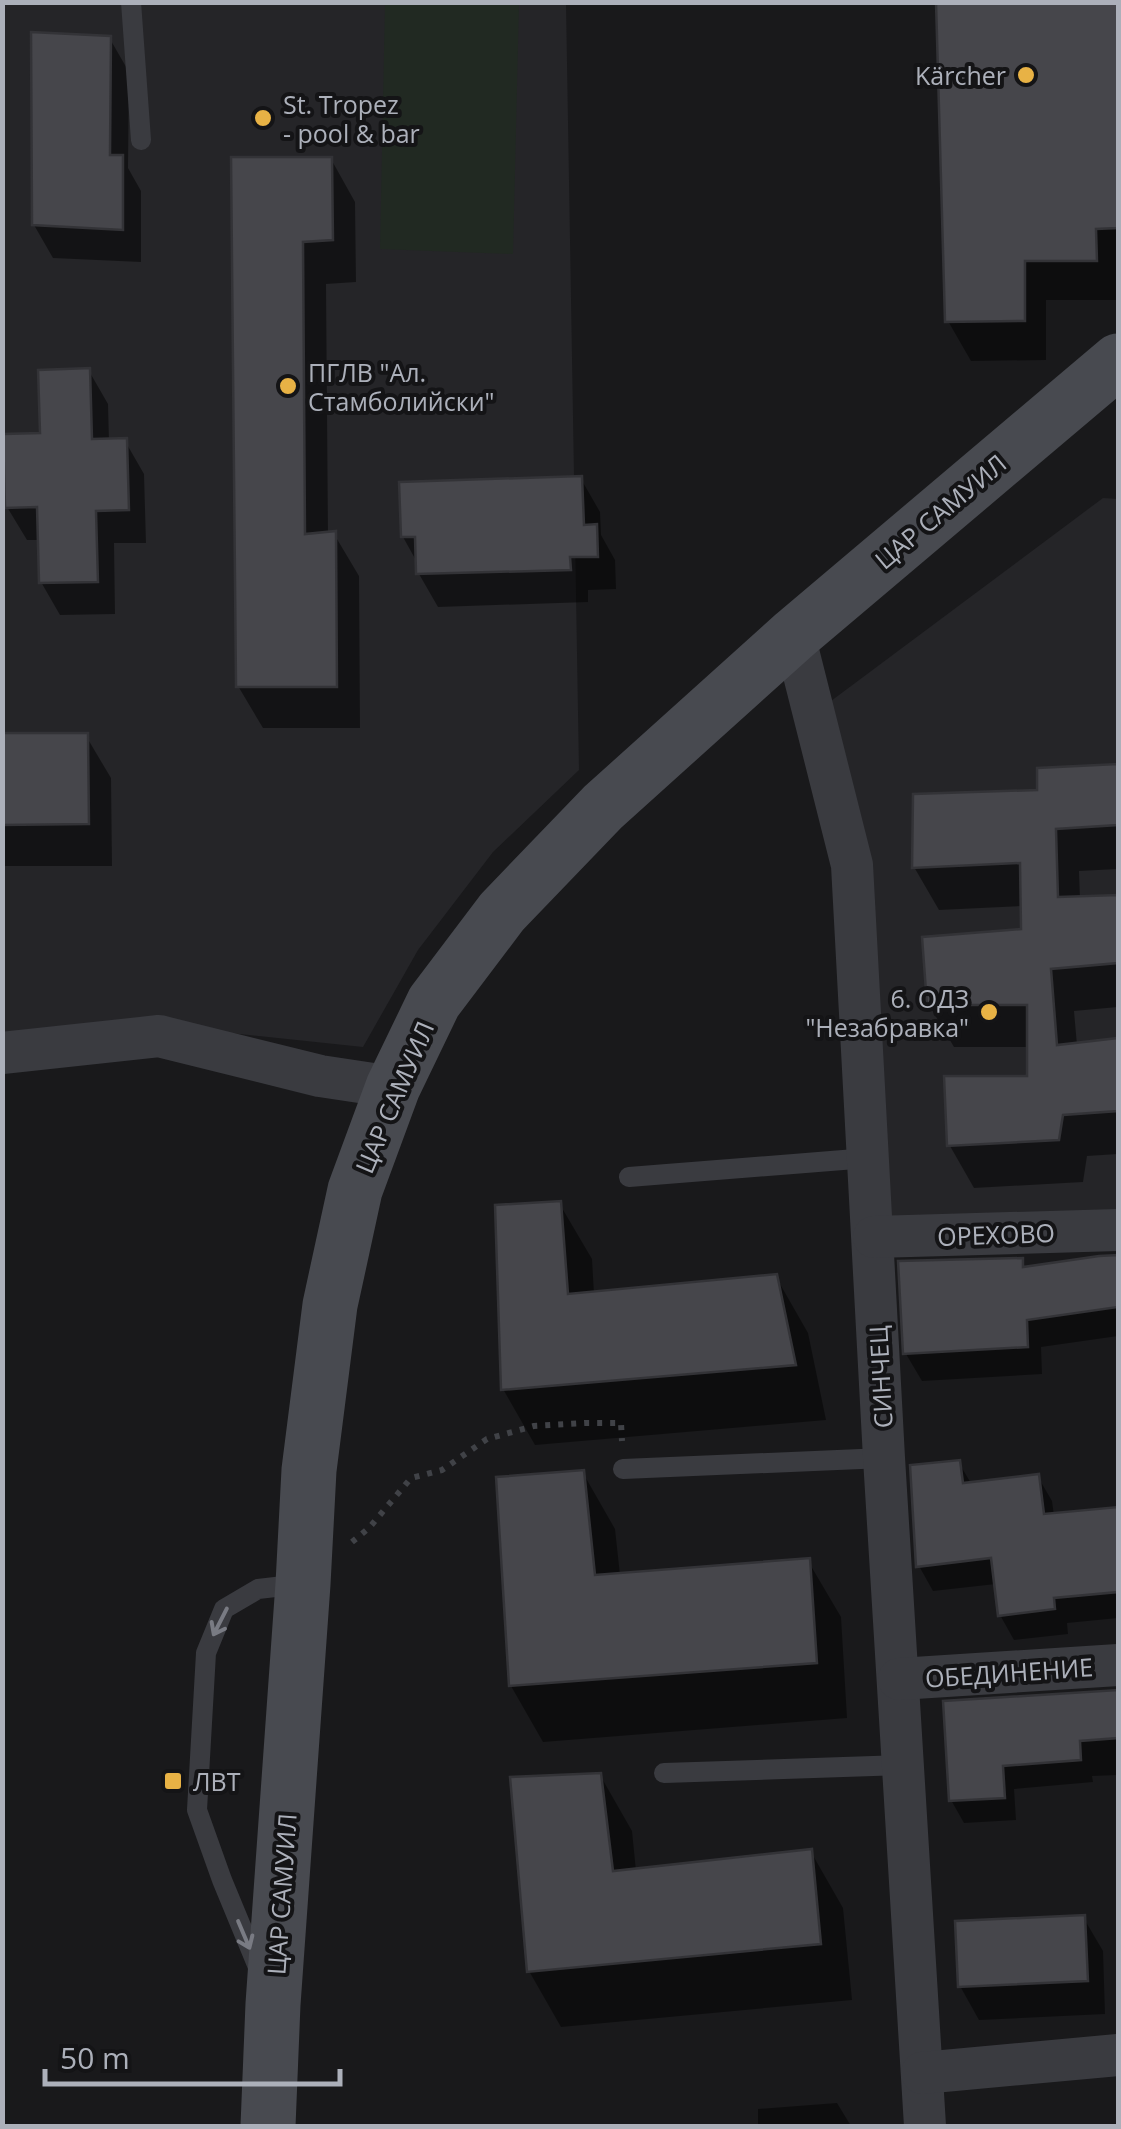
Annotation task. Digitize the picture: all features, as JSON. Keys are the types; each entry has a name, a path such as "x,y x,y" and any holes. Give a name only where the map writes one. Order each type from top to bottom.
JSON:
{"street":[{"name":"ЦАР САМУИЛ","path":"268,2126 308,1470 330,1305 355,1190 393,1087 434,1002 502,912 603,807 794,635 1118,361"},
{"name":"СИНЧЕЦ","path":"794,635 852,865 925,2126"},
{"path":"2,1053 159,1036 320,1076 393,1087"},
{"name":"ОРЕХОВО","path":"874,1237 1118,1230"},
{"name":"ОБЕДИНЕНИЕ","path":"899,1679 1118,1665"},
{"path":"922,2073 1118,2055"}],"lane":[{"path":"131,2 141,140"},
{"path":"629,1177 868,1158"},
{"path":"623,1469 884,1458"},
{"path":"273,2004 198,1810 206,1652 224,1609 303,1566"},
{"path":"664,1773 904,1765"}],"path":[{"path":"303,1566 344,1548 369,1528 411,1478 442,1470 487,1440 534,1426 620,1423 623,1469"}],"shaded area":[{"name":"ПГЛВ \"Ал. Стамболийски\"","path":"2,3 566,3 579,770 493,852 418,950 363,1047 134,1023 3,1036"},
{"path":"385,3 519,3 513,254 380,249"},
{"name":"6. ОДЗ \"Незабравка\"","path":"1103,498 1118,499 1118,1230 874,1237 831,701"}],"building":[{"path":"936,2 1118,2 1118,228 1096,229 1097,261 1025,261 1025,321 945,322"},
{"path":"31,32 111,36 110,155 123,155 123,230 32,225"},
{"path":"231,157 332,157 333,240 303,242 305,534 336,531 337,687 236,687"},
{"path":"90,368 92,439 127,438 129,510 96,511 98,582 39,583 37,507 5,508 3,434 40,433 38,370"},
{"path":"582,476 584,525 597,524 598,557 570,557 571,570 416,574 415,537 401,537 399,482"},
{"path":"2,733 88,733 89,824 2,825"},
{"path":"1118,764 1118,825 1056,829 1058,897 1118,895 1118,963 1051,969 1057,1045 1118,1038 1118,1111 1063,1115 1059,1140 947,1146 944,1076 1027,1076 1027,1005 927,1005 922,937 1021,929 1020,863 912,868 913,794 1037,790 1037,768"},
{"path":"561,1201 568,1294 777,1274 796,1365 501,1390 495,1205"},
{"path":"1118,1255 1118,1307 1027,1320 1028,1347 903,1354 898,1261 1023,1258 1023,1267"},
{"path":"960,1460 963,1483 1039,1474 1044,1514 1118,1507 1118,1592 1054,1598 1055,1609 998,1616 991,1558 916,1567 910,1465"},
{"path":"584,1470 595,1575 810,1558 817,1663 509,1686 496,1477"},
{"path":"1118,1690 1118,1738 1080,1741 1081,1760 1003,1766 1005,1798 949,1801 943,1701"},
{"path":"601,1773 613,1871 812,1849 821,1944 527,1972 510,1777"},
{"path":"1085,1915 1088,1981 958,1987 955,1921"}],"place":[{"name":"Kärcher","path":"1026,75"},
{"name":"St. Tropez - pool & bar","path":"263,118"},
{"name":"ПГЛВ \"Ал. Стамболийски\"","path":"288,386"},
{"name":"6. ОДЗ \"Незабравка\"","path":"989,1012"},
{"name":"ЛВТ","path":"173,1781"}]}
